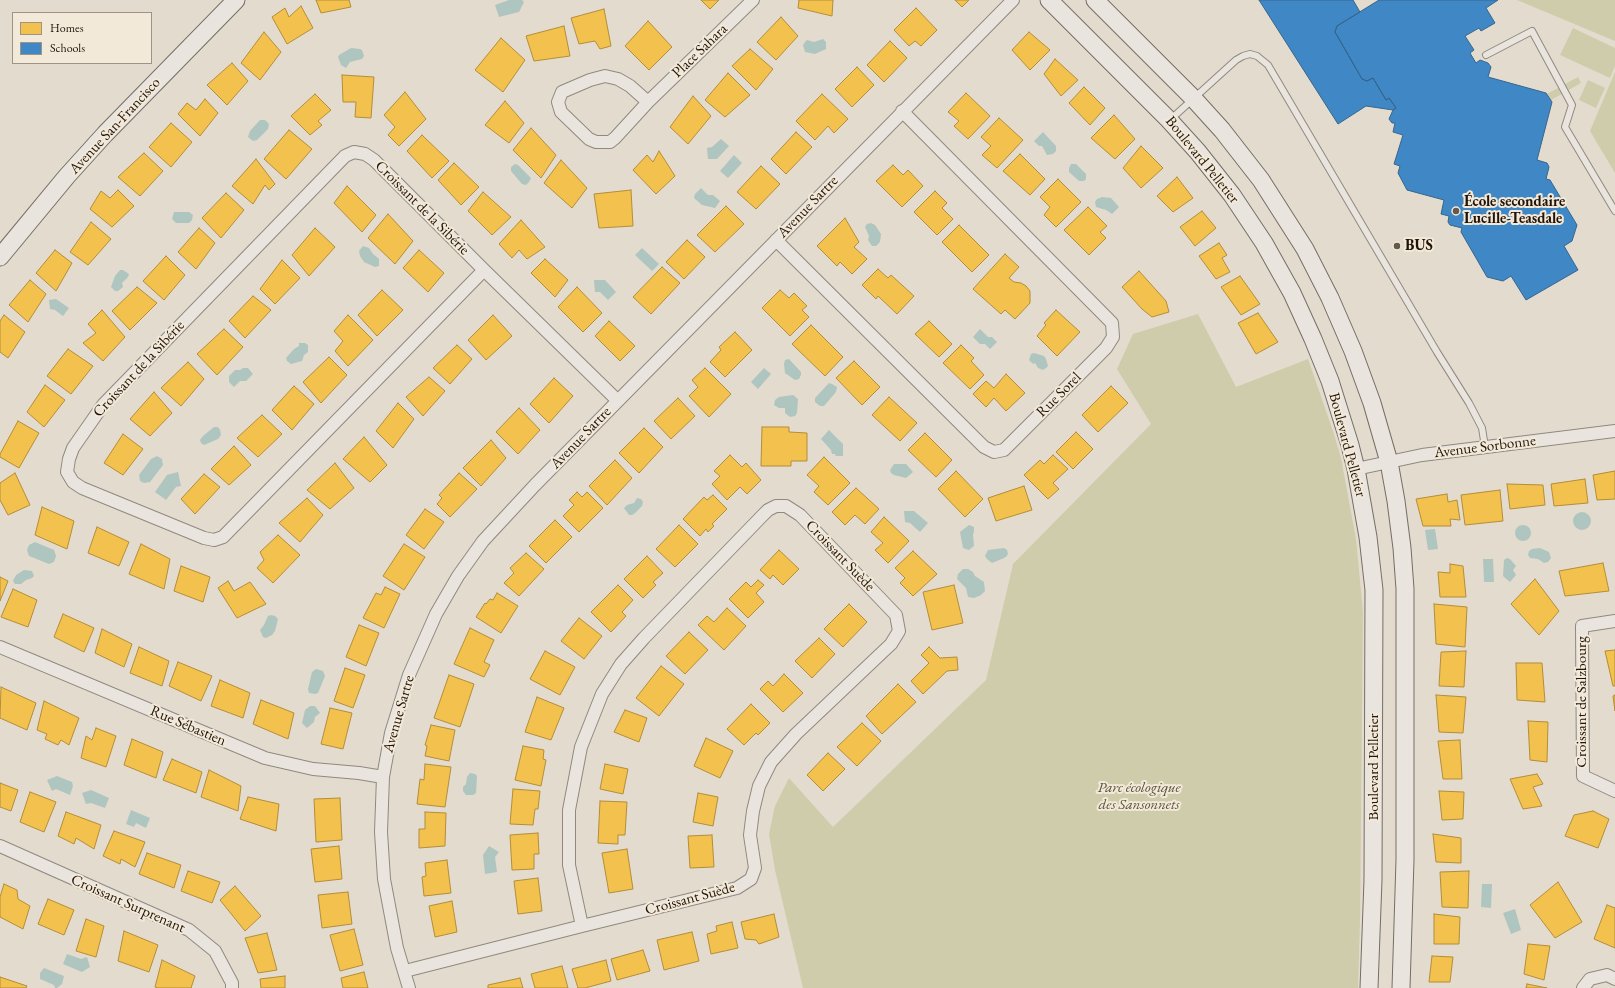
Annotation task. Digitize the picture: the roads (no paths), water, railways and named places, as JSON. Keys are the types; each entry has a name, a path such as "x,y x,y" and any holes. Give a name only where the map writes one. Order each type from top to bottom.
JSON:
{"street":[{"name":"Avenue San-Francisco","path":"0,257 105,134 236,0"},
{"name":"Place Sahara","path":"648,102 630,86 618,79 605,76 590,80 562,92 558,102 561,112 589,139 603,143 615,138 648,102 753,0"},
{"name":"Avenue Sartre","path":"409,988 398,948 384,879 381,832 383,778 391,733 409,675 436,614 458,576 483,541 618,400 1013,0"},
{"name":"Boulevard Pelletier","path":"1049,0 1169,120 1198,152 1232,195 1279,268 1308,326 1330,382 1356,469 1368,536 1374,590 1373,880 1369,988"},
{"name":"Boulevard Pelletier","path":"1095,0 1193,98 1222,130 1261,180 1290,224 1319,276 1353,351 1372,403 1389,462 1401,533 1404,569 1406,613 1405,860 1401,988"},
{"name":"Rue Sorel","path":"776,240 984,447 994,452 1004,450 1106,348 1114,338 1112,323 902,111"},
{"name":"Croissant de la Sibérie","path":"484,270 223,537 214,540 204,538 88,491 73,482 67,472 69,458 73,448 103,405 345,156 354,152 365,154 374,160 484,270 618,400"},
{"name":"Avenue Sorbonne","path":"1356,469 1422,455 1615,431"},
{"name":"Croissant Suède","path":"405,971 737,888 751,879 755,868 750,835 753,810 759,786 771,762 796,734 891,644 899,631 896,615 800,514 793,509 786,506 776,506 768,510 621,664 602,694 581,747 569,810 568,865 582,926"},
{"name":"Croissant de Salzbourg","path":"1615,622 1582,626 1583,776 1615,791"},
{"name":"Rue Sébastien","path":"0,647 265,758 313,769 359,773 383,778"},
{"name":"Croissant Surprenant","path":"0,846 189,930 215,951 232,983 232,988"},
{"path":"1583,988 1590,979 1606,975 1615,979"}],"lane":[{"path":"1486,55 1532,31 1572,105 1565,126 1615,211"},
{"path":"1169,120 1236,60 1243,56 1250,54 1257,56 1268,65 1440,357 1469,403 1482,428 1485,446"}],"water":[{"path":"509,0 522,0 524,2 519,12 499,17 495,5"},
{"path":"823,39 826,42 826,49 815,54 805,52 803,45 807,40 814,42"},
{"path":"351,48 362,50 364,56 362,59 350,62 346,68 341,65 338,57"},
{"path":"260,120 265,120 269,124 268,129 257,140 253,141 248,137 250,131"},
{"path":"1043,132 1056,146 1056,151 1053,154 1047,155 1042,146 1039,146 1034,141"},
{"path":"721,139 729,146 717,159 708,159 707,148 712,147"},
{"path":"734,155 742,163 728,178 720,171"},
{"path":"515,164 518,165 531,178 526,185 522,184 511,171 511,167"},
{"path":"1071,164 1076,164 1086,174 1086,179 1084,181 1079,181 1069,172"},
{"path":"701,188 708,195 713,195 720,201 715,208 702,205 694,198 695,194"},
{"path":"1102,197 1111,198 1119,207 1112,214 1106,210 1096,207 1095,202 1097,199"},
{"path":"174,212 189,212 193,215 192,220 189,223 176,223 172,219"},
{"path":"871,223 875,225 881,234 880,242 876,246 872,246 868,240 869,236 865,227 867,224"},
{"path":"363,246 369,248 379,259 379,266 375,267 364,262 359,251"},
{"path":"642,248 659,264 652,271 635,255"},
{"path":"120,270 123,270 129,274 122,283 123,287 118,291 115,291 111,287 115,276"},
{"path":"594,280 605,280 616,292 608,300 600,292 595,292"},
{"path":"56,299 69,308 63,316 55,310 50,309 49,300"},
{"path":"980,329 988,337 992,337 997,342 990,349 985,344 980,344 973,337"},
{"path":"299,343 305,343 308,345 308,352 304,355 302,361 291,364 286,358 299,346"},
{"path":"1034,353 1044,356 1046,359 1048,366 1043,370 1038,368 1035,363 1033,364 1029,360 1031,354"},
{"path":"789,359 801,372 799,379 795,380 785,373 785,360"},
{"path":"243,368 248,368 253,374 246,381 240,381 234,387 229,382 229,376 235,370 240,370"},
{"path":"764,368 771,374 758,389 751,382"},
{"path":"829,383 837,387 836,392 824,406 820,406 815,402 815,398"},
{"path":"793,395 798,399 797,413 795,416 790,417 785,413 785,408 779,408 774,405 775,400 779,397"},
{"path":"214,427 218,427 220,430 221,435 218,439 204,445 201,443 200,440 203,436"},
{"path":"829,430 843,444 843,456 836,456 835,454 832,454 831,450 821,439"},
{"path":"157,456 162,459 163,465 150,482 144,483 140,481 139,475 151,459"},
{"path":"894,464 906,464 913,472 906,478 894,475 890,470"},
{"path":"178,472 181,486 176,487 166,500 155,492 167,475"},
{"path":"637,498 641,499 643,502 642,506 635,513 629,515 624,508 627,505 634,503"},
{"path":"904,511 914,511 928,523 920,532 910,523 905,522"},
{"path":"1582,512 1588,515 1591,521 1588,527 1582,530 1576,527 1573,521 1576,515"},
{"path":"969,525 974,527 974,546 969,550 963,548 960,532"},
{"path":"1520,525 1526,525 1531,530 1529,539 1526,541 1520,541 1515,536 1515,530"},
{"path":"1435,529 1438,549 1428,550 1425,530"},
{"path":"35,542 54,550 56,556 54,562 49,564 29,556 27,550 29,545"},
{"path":"1004,548 1008,553 1004,558 992,563 985,556 988,550"},
{"path":"1540,548 1549,552 1551,558 1548,562 1544,563 1538,559 1530,558 1528,555 1529,551 1532,549"},
{"path":"1507,558 1510,559 1516,566 1513,570 1516,575 1510,582 1503,576 1504,560"},
{"path":"1483,559 1493,559 1494,582 1484,582"},
{"path":"963,569 968,569 973,572 975,576 984,582 985,591 981,595 974,598 968,597 966,588 957,579 958,574"},
{"path":"24,570 32,571 34,576 21,584 15,584 13,581 16,575"},
{"path":"271,615 278,619 275,631 272,635 266,638 263,637 260,630 268,616"},
{"path":"316,669 323,671 325,676 318,693 315,694 309,693 308,689 312,672"},
{"path":"310,706 315,706 320,713 315,717 314,722 307,728 302,723 305,710"},
{"path":"470,773 477,776 476,793 473,795 466,795 463,791 463,787 466,784 467,777"},
{"path":"57,776 72,782 73,786 70,795 56,789 52,791 47,780"},
{"path":"91,790 109,798 105,808 91,803 86,804 82,793"},
{"path":"131,810 150,818 146,828 136,823 134,827 126,824"},
{"path":"489,846 499,852 495,857 497,872 485,874 483,855"},
{"path":"1482,884 1492,884 1491,908 1481,907"},
{"path":"1515,909 1521,930 1511,934 1503,913"},
{"path":"67,954 81,959 87,957 90,967 82,972 63,964"},
{"path":"44,968 64,976 62,984 55,988 54,985 40,979 40,973"}],"place":[{"name":"École secondaire Lucille-Teasdale","path":"1456,211"},
{"name":"BUS","path":"1397,246"}],"park label":[{"name":"Parc écologique des Sansonnets","path":"1139,796"}]}
